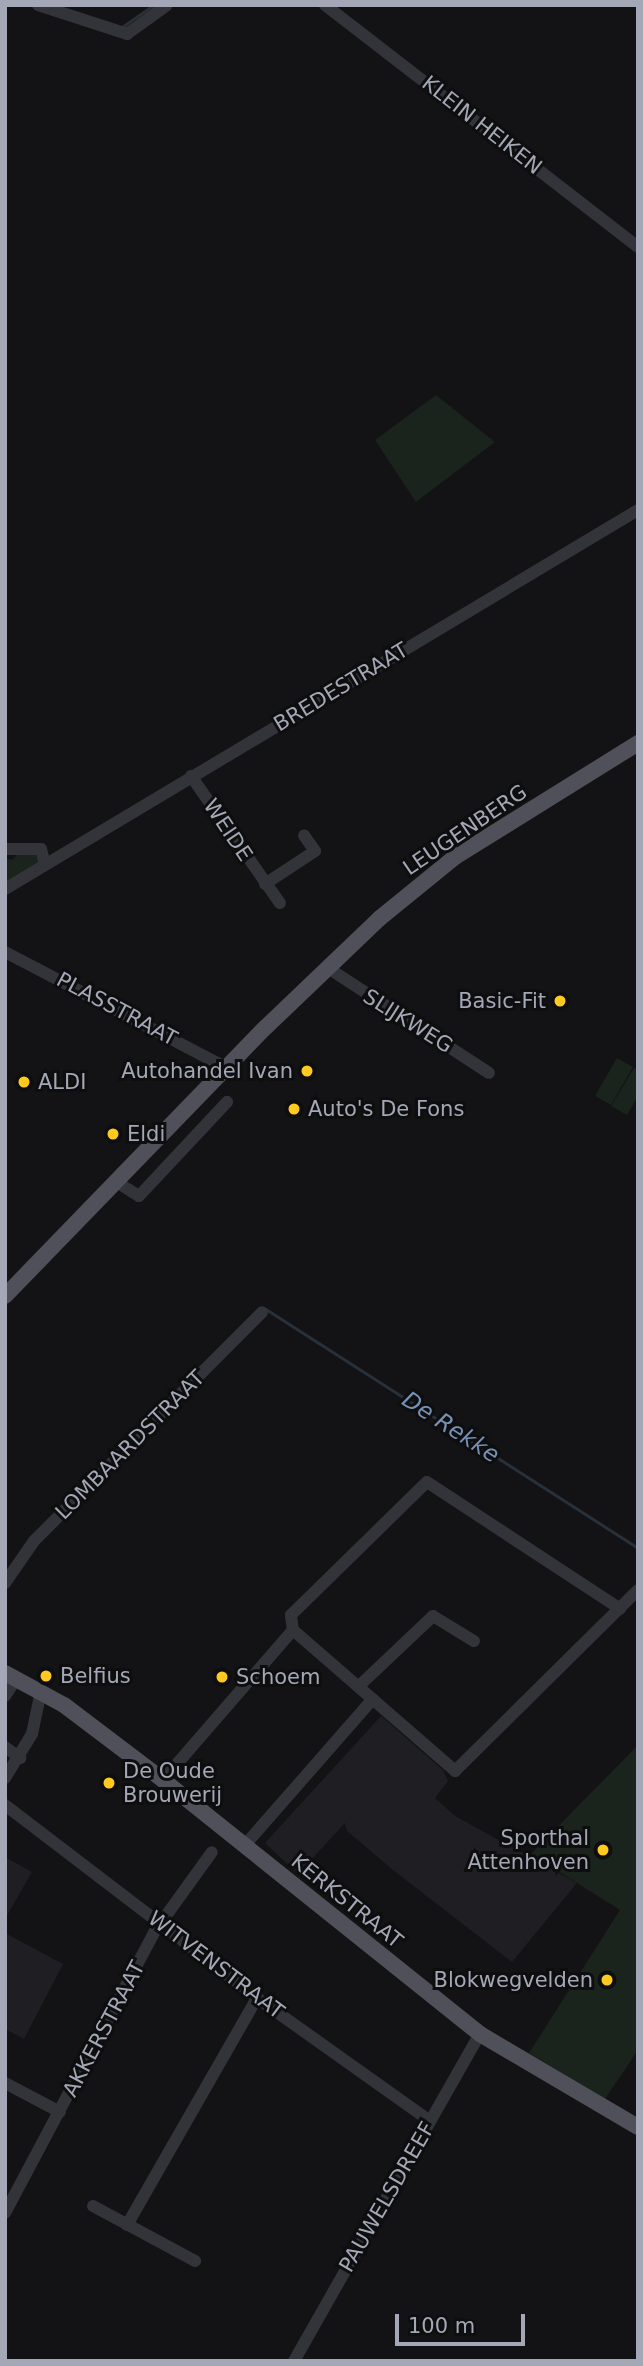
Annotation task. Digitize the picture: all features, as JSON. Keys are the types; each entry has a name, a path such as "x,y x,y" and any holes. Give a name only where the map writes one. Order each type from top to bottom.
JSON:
{"main road":[{"name":"LEUGENBERG","path":"5,1296 115,1181 328,968 445,864 638,743"},
{"name":"KERKSTRAAT","path":"11,1676 41,1691 163,1780 480,2034 638,2127"}],"street":[{"path":"38,5 127,34 167,5"},
{"name":"KLEIN HEIKEN","path":"325,5 638,247"},
{"name":"BREDESTRAAT","path":"5,890 638,510"},
{"name":"WEIDE","path":"191,776 280,903"},
{"name":"WEIDE","path":"265,884 315,851 304,835"},
{"path":"5,849 41,849 45,865"},
{"name":"PLASSTRAAT","path":"5,952 227,1068"},
{"name":"SLIJKWEG","path":"328,968 489,1073"},
{"path":"115,1181 139,1196 227,1102"},
{"name":"LOMBAARDSTRAAT","path":"5,1583 34,1541 262,1312"},
{"path":"620,1609 427,1482 291,1615 293,1630 455,1771 620,1609 638,1590"},
{"path":"359,1686 433,1616 474,1641"},
{"path":"163,1780 293,1630"},
{"path":"5,1696 11,1676"},
{"path":"5,1778 20,1758 32,1734 41,1691"},
{"path":"245,1845 373,1699"},
{"path":"5,1747 20,1758"},
{"name":"WITVENSTRAAT","path":"5,1805 257,1998 430,2121"},
{"name":"AKKERSTRAAT","path":"5,2213 160,1924 212,1852"},
{"path":"127,2225 257,1998"},
{"name":"PAUWELSDREEF","path":"294,2361 480,2034"},
{"path":"5,2083 60,2112"},
{"path":"93,2206 195,2261"}],"shaded area":[{"path":"436,395 495,442 416,502 375,440"},
{"path":"19,853 35,853 39,863 5,884 5,858 12,860"},
{"path":"617,1058 633,1067 611,1105 595,1096"},
{"path":"634,1068 638,1070 638,1096 627,1115 611,1106"},
{"path":"381,1716 443,1770 448,1781 435,1798 455,1816 577,1883 512,1962 393,1870 347,1831 345,1823 298,1874 265,1843"},
{"name":"Blokwegvelden","path":"638,1745 638,2050 605,2099 529,2053 620,1910 531,1854"},
{"path":"5,1857 32,1872 5,1919"},
{"path":"5,1933 63,1964 24,2039 5,2029"}],"waterway":[{"path":"122,27 153,5"},
{"name":"De Rekke","path":"266,1309 638,1548"}],"place":[{"name":"Basic-Fit","path":"560,1001"},
{"name":"Autohandel Ivan","path":"307,1071"},
{"name":"ALDI","path":"24,1082"},
{"name":"Auto's De Fons","path":"294,1109"},
{"name":"Eldi","path":"113,1134"},
{"name":"Belfius","path":"46,1676"},
{"name":"Schoem","path":"222,1677"},
{"name":"De Oude Brouwerij","path":"109,1783"},
{"name":"Sporthal Attenhoven","path":"603,1850"},
{"name":"Blokwegvelden","path":"607,1980"}]}
